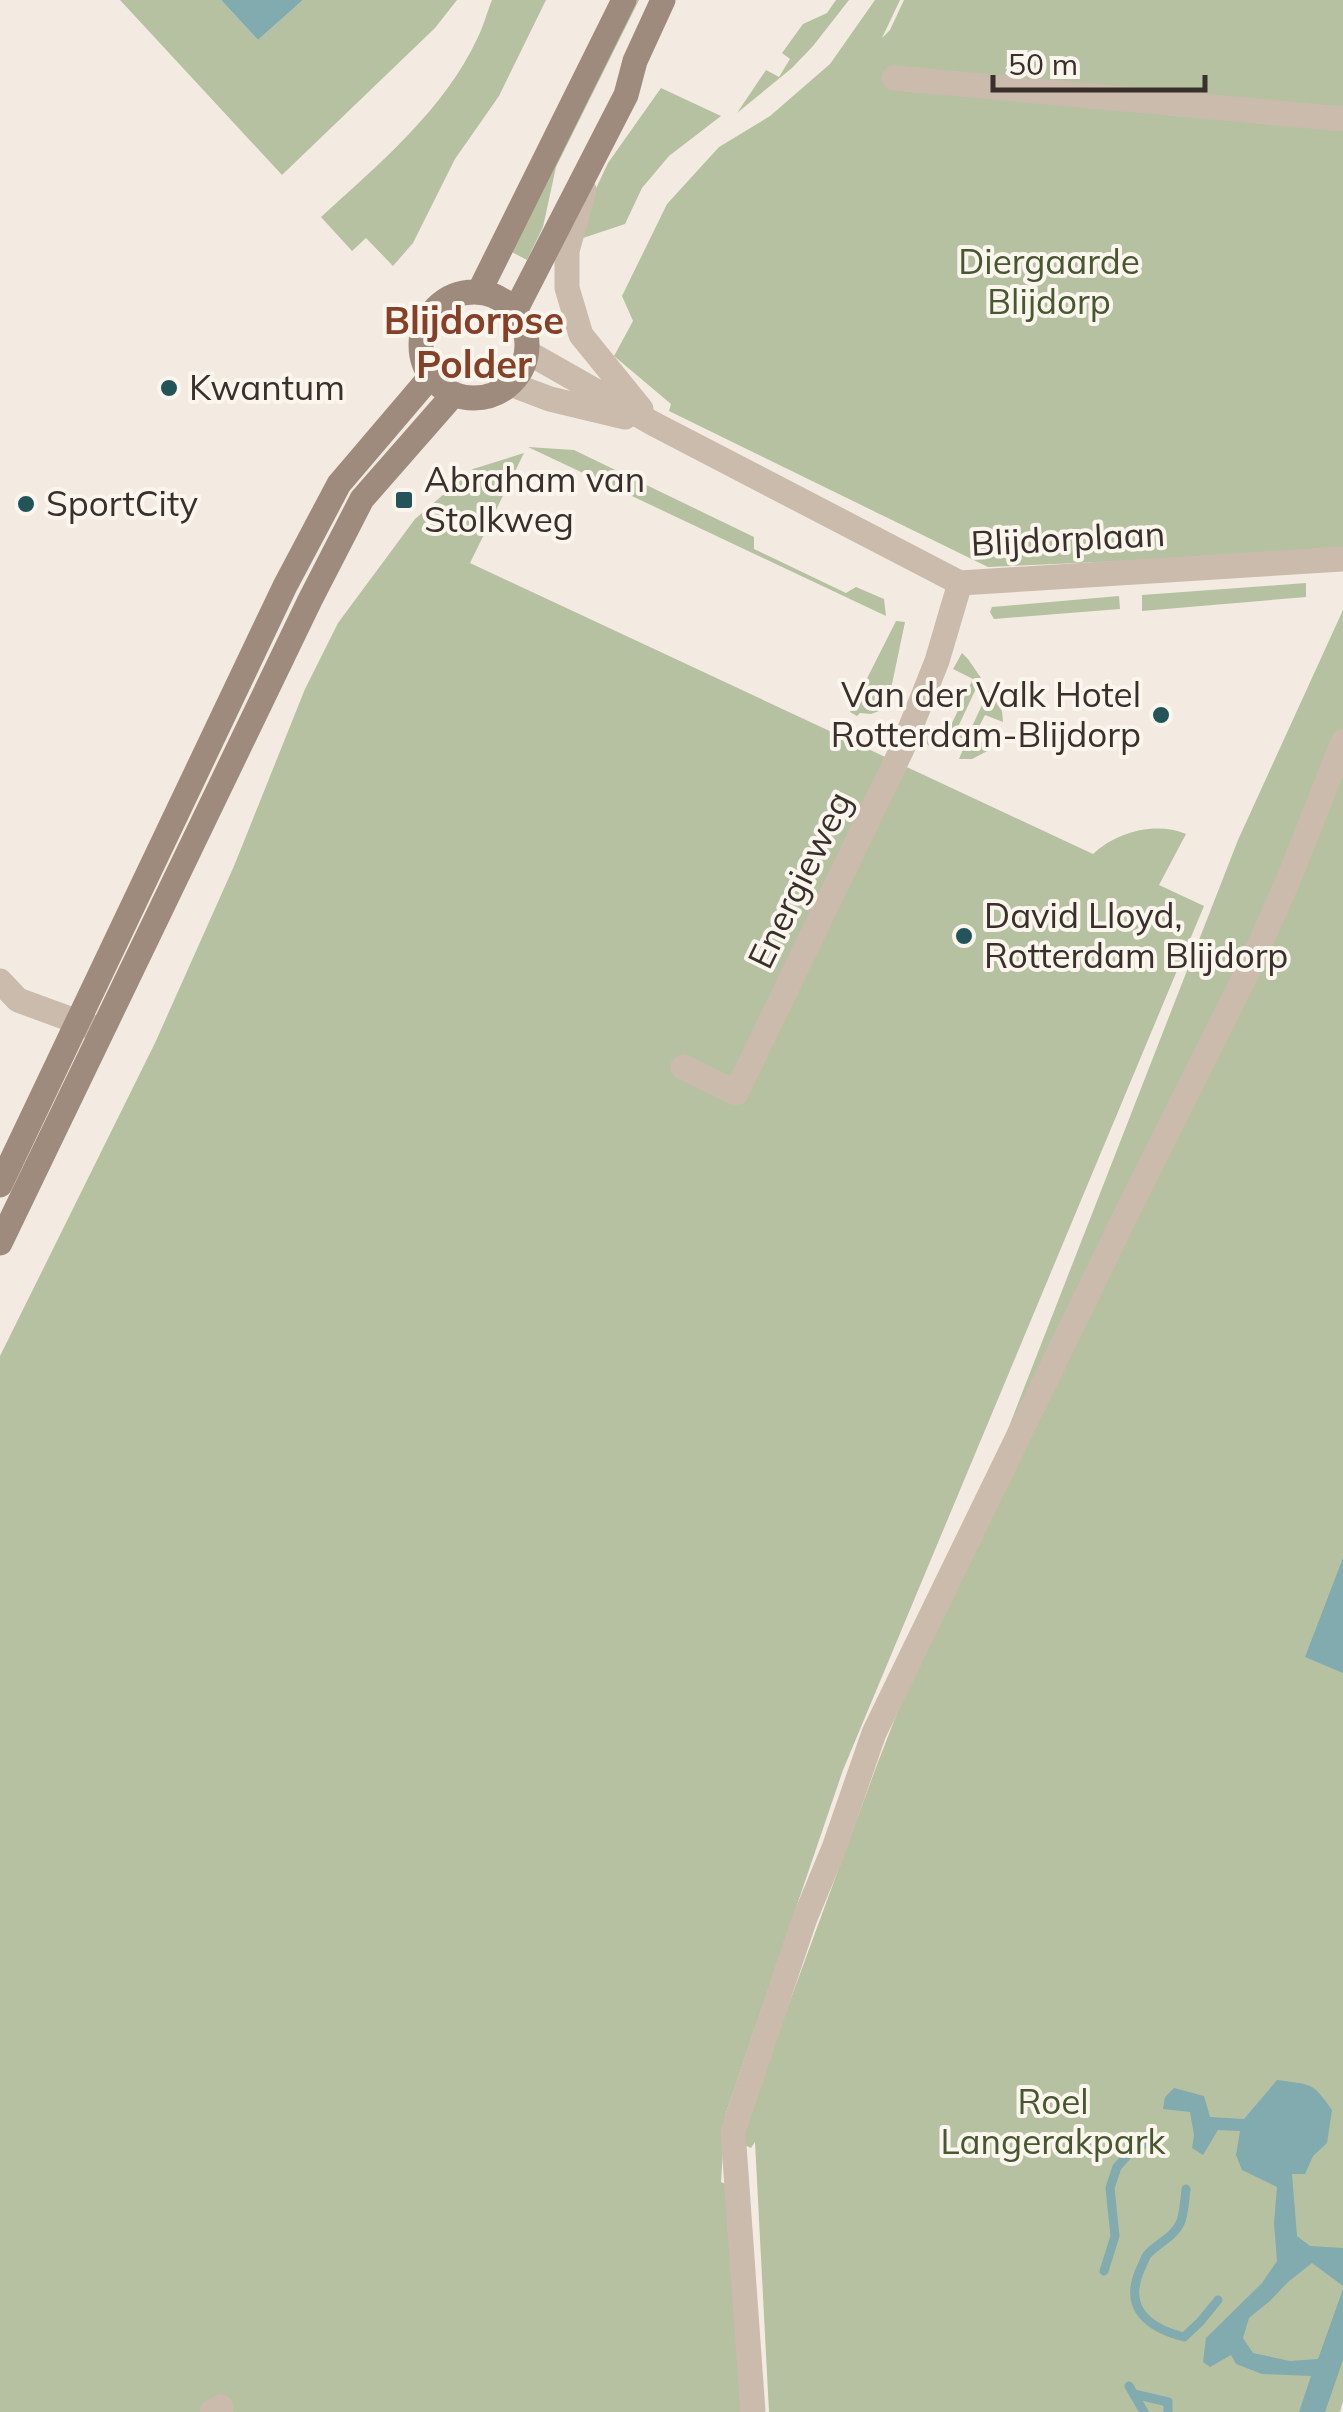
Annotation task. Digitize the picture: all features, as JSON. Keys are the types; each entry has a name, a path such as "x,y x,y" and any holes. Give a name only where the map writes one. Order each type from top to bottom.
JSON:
{"street":[{"path":"479,292 624,0"},
{"path":"515,311 626,96 635,61 663,0"},
{"path":"894,78 1343,119"},
{"name":"Blijdorplaan","path":"592,161 567,251 567,288 581,335 654,424"},
{"path":"479,292 493,295 515,311 526,330 527,352 510,384 498,393 469,398 437,384 424,364 421,336 428,317 438,306 450,297 479,292"},
{"name":"Blijdorplaan","path":"527,352 654,424 960,583 1343,559"},
{"path":"0,1243 90,1026 285,586 339,484 431,376"},
{"name":"Blijdorplaan","path":"510,384 550,399 654,424"},
{"path":"0,1184 90,1026 362,498 454,394"},
{"name":"Energieweg","path":"683,1067 736,1093 902,749 960,583"},
{"path":"753,2412 733,2131 805,1918 874,1732 1252,962 1343,742"},
{"path":"0,980 18,1000 90,1026"}],"green space":[{"path":"120,0 221,0 258,40 303,0 457,0 435,28 282,175"},
{"path":"492,0 546,0 499,96 455,159 413,243 393,266 366,238 352,251 321,217 408,134 448,88 478,37"},
{"path":"630,0 639,0 556,167 543,227 527,260 508,250"},
{"path":"836,0 849,0 813,46 792,68 737,113 766,70 779,77 790,59 782,53 803,24 827,13"},
{"name":"Diergaarde Blijdorp","path":"875,0 900,0 882,38 904,0 1343,0 1343,551 988,567 669,411 671,404 614,356 633,321 622,296 667,204 719,147 770,116 830,64"},
{"path":"661,88 721,116 669,156 642,188 625,224 580,239 591,199 608,163"},
{"path":"528,447 574,450 754,537 754,549 846,593 856,587 884,599 886,616"},
{"path":"524,453 470,563 1093,854 1113,840 1137,831 1162,829 1186,834 1159,885 1204,906 843,1770 725,2116 721,2182 732,2187 745,2412 0,2412 0,1356 155,1043 234,866 305,689 338,623 415,519 473,469"},
{"path":"1306,583 1306,597 1142,611 1142,595"},
{"path":"1119,596 1120,609 994,619 990,612 992,607"},
{"name":"Roel Langerakpark","path":"1343,610 1340,2412 769,2412 755,2142 751,2148 738,2142 878,1762 1238,840"},
{"path":"896,621 905,622 887,708 857,716 850,712"},
{"path":"962,653 981,678 957,729 969,733 989,690 1002,711 1003,722 985,715 973,738 993,748 972,759 959,759 967,740 950,734 942,750 928,745 923,738 924,734 943,742 973,679 953,669"}],"water":[{"path":"221,0 303,0 258,40"},
{"path":"1343,1558 1343,1673 1305,1657"},
{"path":"1277,2080 1310,2086 1332,2110 1327,2143 1313,2156 1305,2174 1292,2174 1297,2236 1310,2246 1343,2248 1343,2286 1312,2263 1249,2318 1243,2338 1253,2353 1290,2361 1318,2359 1343,2289 1343,2360 1325,2412 1299,2412 1311,2376 1262,2374 1236,2364 1231,2355 1210,2367 1203,2362 1206,2338 1262,2283 1277,2261 1277,2187 1242,2170 1236,2155 1240,2131 1218,2130 1203,2155 1192,2148 1190,2112 1163,2109 1165,2097 1174,2088 1204,2096 1210,2117 1244,2119"}],"waterway":[{"path":"1104,2271 1115,2236 1110,2188 1117,2167 1132,2150 1148,2143"},
{"path":"1186,2189 1178,2227 1147,2255 1140,2270 1137,2306 1150,2322 1184,2337 1218,2300"},
{"path":"1129,2386 1144,2412"},
{"path":"1134,2394 1168,2402 1168,2412"}],"place":[{"name":"Kwantum","path":"169,388"},
{"name":"Abraham van Stolkweg","path":"404,500"},
{"name":"SportCity","path":"26,504"},
{"name":"Van der Valk Hotel Rotterdam-Blijdorp","path":"1161,715"},
{"name":"David Lloyd, Rotterdam Blijdorp","path":"964,936"}],"district":[{"name":"Blijdorpse Polder","path":"474,343"}]}
